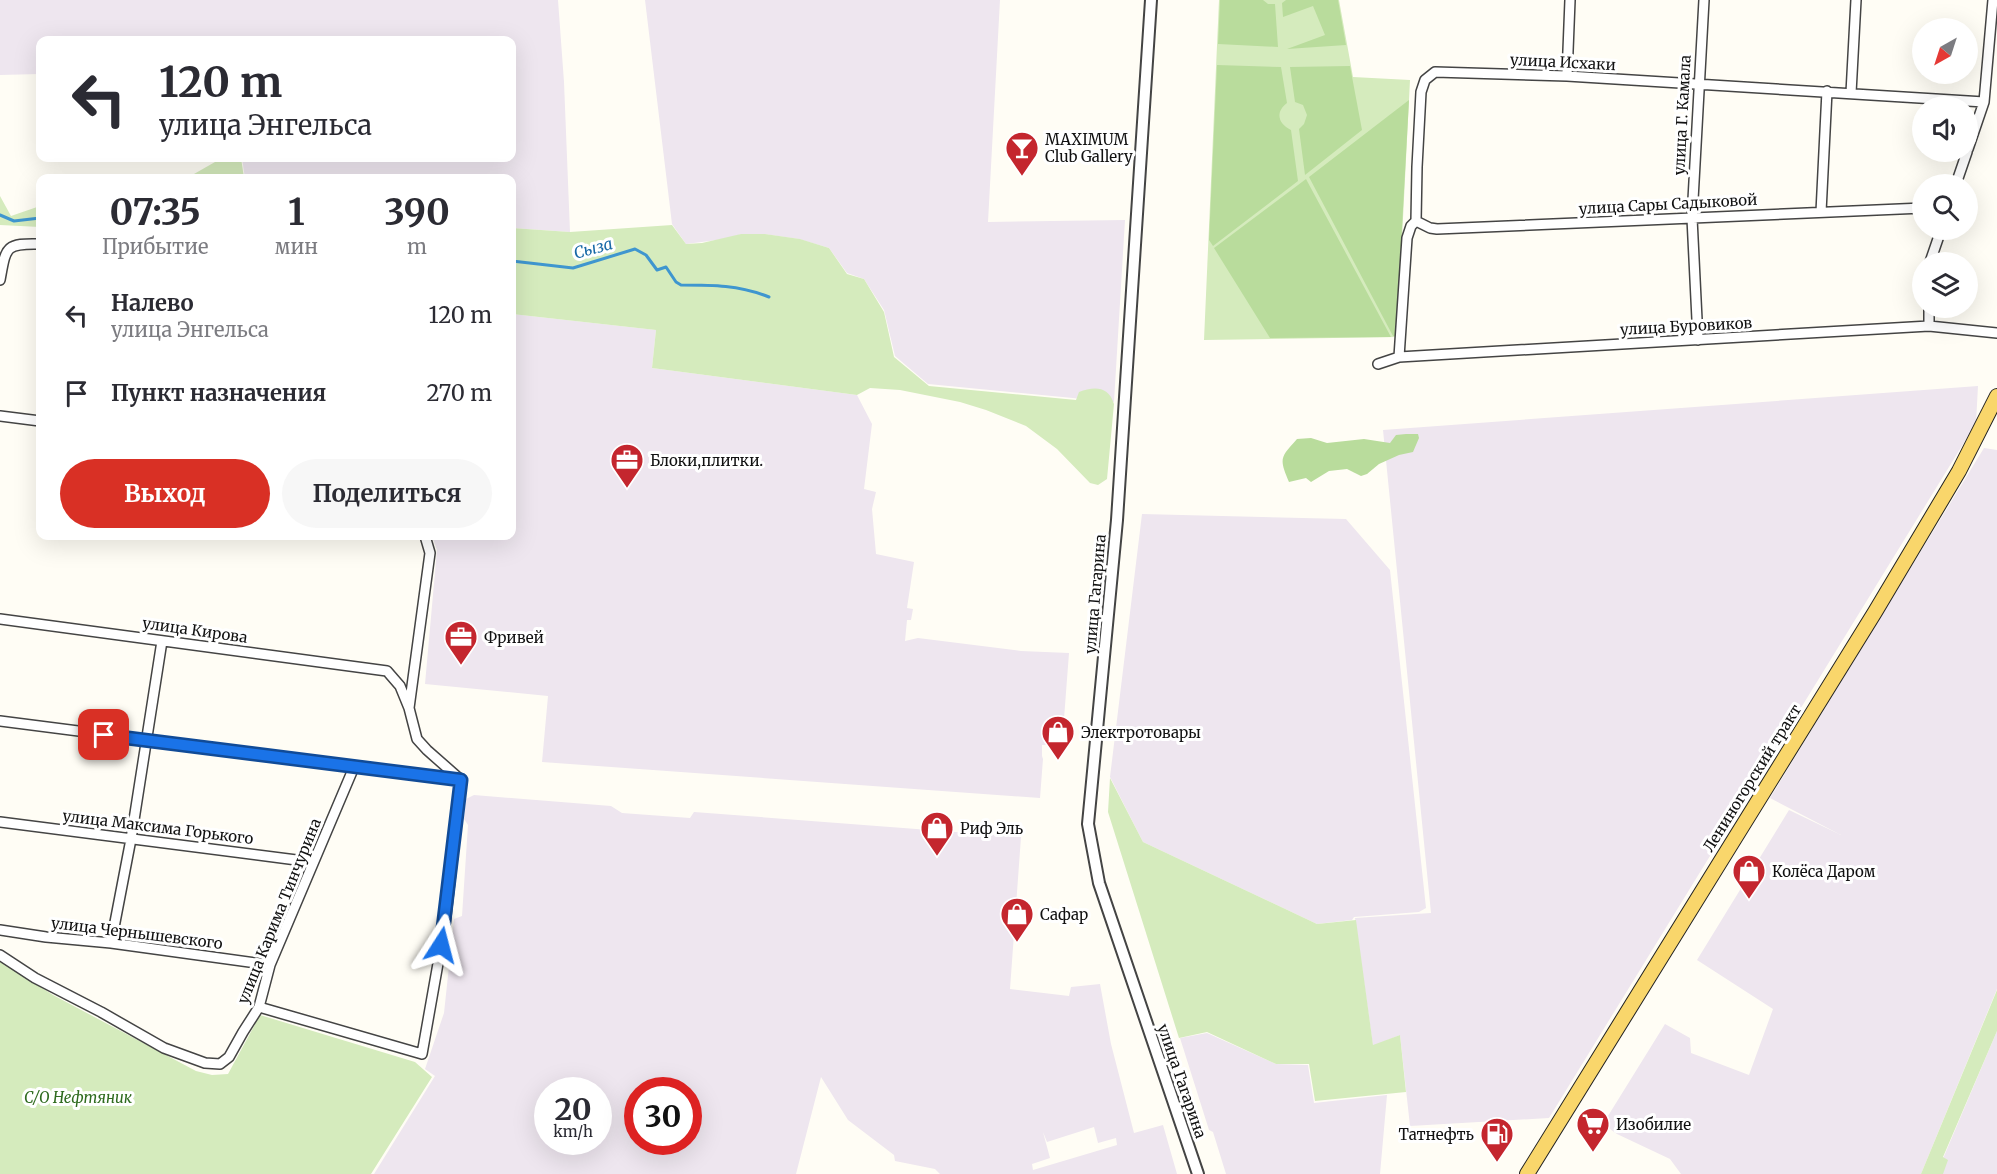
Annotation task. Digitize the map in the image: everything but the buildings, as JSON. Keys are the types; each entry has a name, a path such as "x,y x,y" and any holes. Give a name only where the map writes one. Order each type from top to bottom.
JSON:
{"main road":[{"name":"Лениногорский тракт","path":"1527,1174 1875,612 1959,471 1997,396"}],"street":[{"name":"улица Гагарина","path":"1151,0 1117,520 1088,824 1099,883 1198,1174"},
{"path":"1567,76 1570,0"},
{"name":"улица Г. Камала","path":"1698,340 1692,218 1704,0"},
{"path":"1851,93 1856,0"},
{"path":"1978,120 1984,102 1994,0"},
{"name":"улица Исхаки","path":"1399,357 1407,238 1411,226 1416,222 1421,92 1429,76 1435,72 1567,76 1984,102"},
{"path":"1821,212 1827,91"},
{"name":"улица Сары Садыковой","path":"1416,222 1437,229 1912,208"},
{"path":"0,280 5,255 9,248 18,243 36,244"},
{"path":"1929,318 1929,326"},
{"name":"улица Буровиков","path":"1378,364 1399,357 1929,326 1997,333"},
{"path":"0,416 36,420"},
{"path":"426,540 430,554 410,708 417,739 461,780"},
{"name":"улица Кирова","path":"0,619 387,671 400,686 410,708"},
{"path":"111,943 131,839 162,641"},
{"path":"0,721 461,780"},
{"name":"улица Карима Тинчурина","path":"0,955 35,978 164,1048 205,1063 220,1064 225,1061 259,1007 270,965 354,767"},
{"path":"259,1007 422,1054 445,924 461,780"},
{"name":"улица Максима Горького","path":"0,822 312,862"},
{"name":"улица Чернышевского","path":"0,930 270,965"}],"shaded area":[{"path":"0,0 558,0 570,232 516,228 516,174 244,174 243,162 516,162 516,36 36,36 36,74 0,75"},
{"path":"645,0 1000,0 988,222 1125,220 1114,402 928,384 895,356 884,310 864,279 847,273 829,248 799,239 764,234 742,234 725,239 686,244 672,224"},
{"path":"516,314 656,330 652,368 857,395 872,424 864,489 876,492 872,509 876,554 914,562 907,608 913,609 911,620 907,620 905,641 918,638 1021,651 1069,653 1062,745 1042,745 1040,798 542,762 548,696 425,684 437,550 433,540 516,540"},
{"path":"1978,386 1976,423 1549,1118 1410,1126 1400,1035 1373,1046 1355,918 1431,913 1383,430"},
{"path":"1984,448 1997,450 1997,989 1921,1174 1681,1174 1670,1159 1617,1134 1603,1124 1665,1024 1690,1038 1691,1053 1749,1075 1773,1009 1697,960 1789,810 1841,835 1770,798"},
{"path":"1142,514 1346,519 1390,570 1426,908 1419,912 1354,917 1352,920 1317,924 1143,842 1110,777"},
{"path":"474,795 611,806 622,813 690,818 694,812 1021,837 1010,989 1069,996 1071,987 1100,984 1111,1044 1134,1133 1163,1125 1177,1174 940,1174 935,1169 895,1161 894,1155 848,1120 821,1077 796,1174 374,1174 435,1076 425,1069 444,1013 454,919 462,916 468,825 464,819 466,799","holes":["1094,1127 1098,1143 1116,1138 1117,1145 1033,1170 1032,1164 1050,1158 1043,1132 1047,1142"]},
{"path":"1997,1031 1997,1174 1942,1174 1939,1168"},
{"path":"1207,1033 1276,1064 1308,1065 1314,1103 1387,1095 1380,1174 1226,1174 1213,1132 1209,1130 1180,1038"}],"green space":[{"path":"1219,0 1339,0 1353,77 1410,80 1397,337 1204,340"},
{"path":"1220,0 1263,0 1268,4 1275,4 1278,47 1218,44"},
{"path":"1286,0 1338,0 1346,45 1287,49 1325,35 1313,6 1283,17 1282,3"},
{"path":"1217,65 1281,67 1287,103 1281,110 1280,118 1283,125 1291,130 1298,181 1213,246 1209,240"},
{"path":"1350,66 1362,130 1305,175 1299,129 1304,124 1307,115 1303,105 1295,102 1290,67"},
{"path":"1409,100 1396,336 1393,336 1309,177"},
{"path":"215,162 242,162 243,174 194,174"},
{"path":"1306,179 1391,337 1270,338 1214,248"},
{"path":"0,196 11,216 36,207 36,227 0,225"},
{"path":"672,225 686,244 702,243 741,234 765,234 800,239 829,248 847,274 864,279 884,312 894,357 929,386 1076,400 1079,392 1095,388 1109,394 1114,404 1107,479 1098,485 1090,483 1057,449 1026,426 960,402 900,390 870,388 857,395 652,368 656,330 516,314 516,228 570,232"},
{"path":"1418,434 1419,438 1413,452 1399,455 1379,464 1361,476 1347,469 1329,471 1311,482 1306,478 1289,482 1284,468 1284,455 1297,439 1311,438 1327,443 1364,439 1390,443 1396,435"},
{"path":"1110,778 1143,842 1317,924 1356,920 1373,1045 1400,1035 1406,1092 1315,1101 1309,1064 1276,1064 1207,1032 1179,1038 1108,812"},
{"name":"С/О Нефтяник","path":"0,961 53,995 196,1071 212,1075 228,1074 260,1015 415,1062 432,1077 371,1174 0,1174"},
{"path":"1997,990 1997,1031 1943,1157 1948,1160 1943,1174 1921,1174"}],"waterway":[{"name":"Сыза","path":"0,215 14,221 36,218"},
{"name":"Сыза","path":"516,261 573,268 635,249 646,255 657,270 666,267 676,282 681,285 736,288 769,297"}],"place":[{"name":"MAXIMUM Club Gallery","path":"1022,177"},
{"name":"Блоки,плитки.","path":"627,489"},
{"name":"Фривей","path":"461,666"},
{"name":"Электротовары","path":"1058,761"},
{"name":"Риф Эль","path":"937,857"},
{"name":"Колёса Даром","path":"1749,900"},
{"name":"Сафар","path":"1017,943"},
{"name":"Изобилие","path":"1593,1153"},
{"name":"Татнефть","path":"1497,1163"}],"route":[{"path":"104,735 461,780 441,945"}]}
